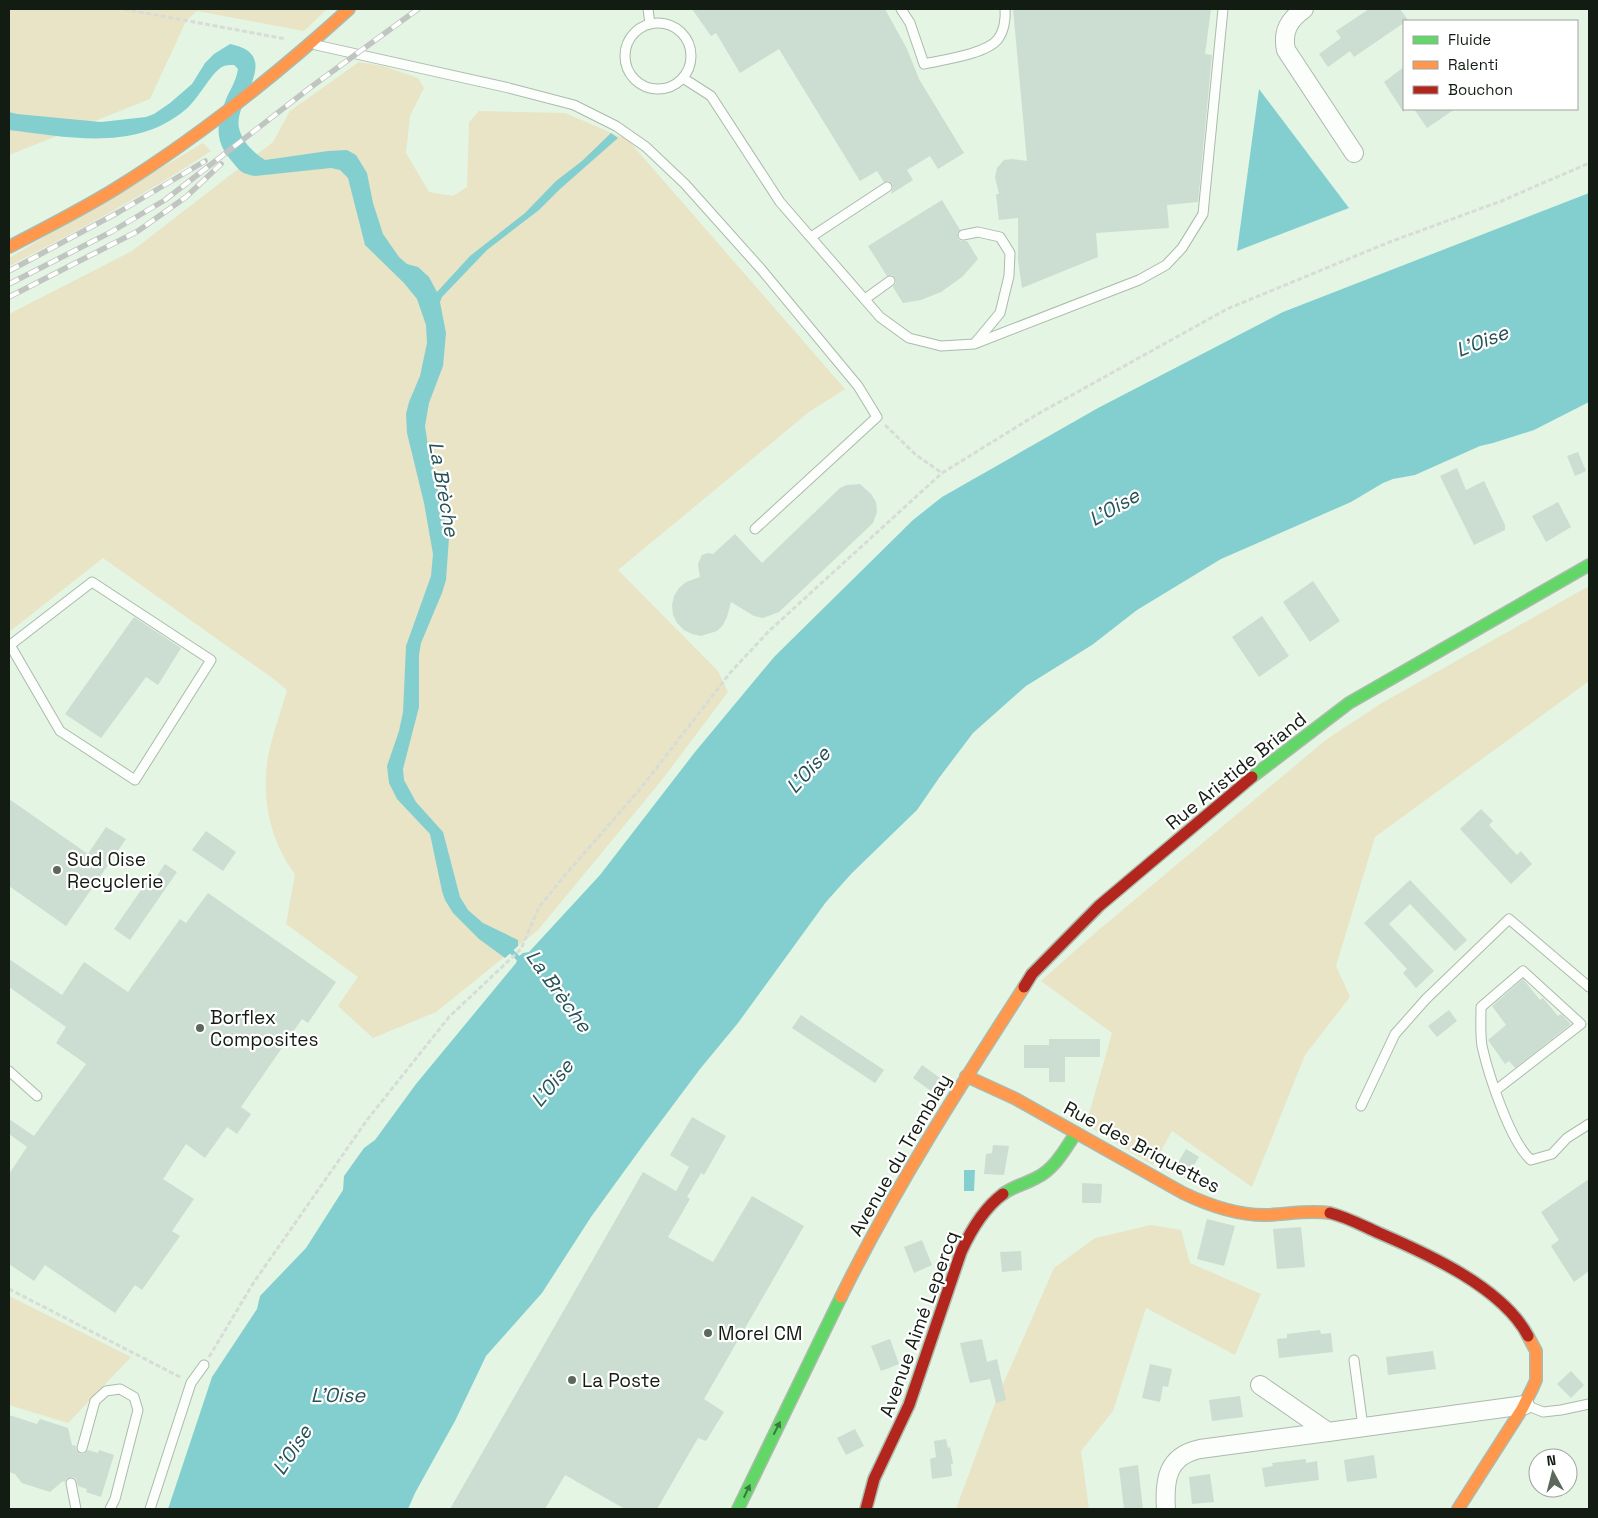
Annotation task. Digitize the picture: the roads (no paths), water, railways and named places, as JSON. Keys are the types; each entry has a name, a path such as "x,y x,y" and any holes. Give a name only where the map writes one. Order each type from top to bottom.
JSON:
{"street":[{"path":"9,247 117,188 149,167 203,129 279,71 349,9"},
{"path":"1304,9 1294,16 1287,26 1284,38 1286,50 1354,153"},
{"name":"Rue Aristide Briand","path":"966,1076 1032,974 1099,906 1256,774 1349,703 1589,565"},
{"name":"Rue des Briquettes","path":"966,1076 1016,1099 1203,1202 1229,1210 1256,1215 1331,1213 1459,1272 1510,1311 1523,1324 1532,1339 1537,1356 1536,1380 1525,1405 1458,1509"},
{"name":"Avenue du Tremblay","path":"738,1509 864,1252 920,1151 966,1076"},
{"name":"Avenue Aimé Lepercq","path":"866,1509 874,1479 909,1405 956,1262 966,1240 1000,1196 1015,1186 1042,1175 1055,1162 1076,1133"},
{"name":"Avenue du Tremblay","path":"792,1372 826,1312 864,1252"},
{"path":"1260,1385 1328,1432"},
{"path":"1166,1509 1165,1487 1169,1472 1177,1459 1186,1453 1200,1449 1525,1405"}],"lane":[{"path":"648,9 650,24"},
{"path":"901,9 910,23 924,64 977,52 998,40 1006,19 1005,9"},
{"path":"683,78 711,96 780,202 880,316 909,338 941,346 974,344 1139,280 1166,265 1182,248 1203,214 1223,9"},
{"path":"661,23 671,25 687,39 691,49 692,59 689,69 683,78 674,86 664,89 652,89 641,86 626,68 624,57 626,46 631,36 640,28 650,24 661,23"},
{"path":"311,44 509,88 574,105 616,126 646,147 685,184 761,269 852,379 876,417 755,529"},
{"path":"810,237 887,187"},
{"path":"963,235 978,232 1000,237 1010,253 1009,276 1000,313 974,344"},
{"path":"865,299 890,282"},
{"path":"92,582 211,660 134,780 60,731 10,646 92,582"},
{"path":"1361,1106 1395,1034 1426,999 1509,918 1589,987"},
{"path":"1496,1090 1581,1024 1523,971 1480,1007 1482,1044 1496,1090 1514,1138 1523,1153 1531,1160 1552,1154 1567,1138 1589,1124"},
{"path":"9,1071 37,1096"},
{"path":"1354,1360 1363,1427"},
{"path":"150,1509 191,1383 204,1365"},
{"path":"82,1448 95,1401 106,1391 120,1389 134,1397 138,1410 115,1499 110,1509"},
{"path":"1525,1405 1543,1412 1589,1404"},
{"path":"71,1484 76,1509"}],"water":[{"path":"230,44 246,50 254,58 253,80 239,117 239,128 249,147 265,160 328,151 347,150 356,155 367,173 373,203 383,234 399,257 407,264 418,267 429,277 437,292 470,256 525,213 556,181 582,161 611,133 618,138 539,210 487,250 442,297 440,302 446,333 443,366 429,403 425,426 449,538 446,580 421,643 419,655 419,707 403,769 404,780 416,802 443,832 460,897 468,910 483,923 518,940 518,946 505,958 479,939 453,913 442,891 430,834 397,799 389,783 387,766 399,731 403,712 406,646 431,576 433,554 424,503 407,433 406,414 420,376 427,343 426,325 417,299 404,283 365,245 348,178 340,170 331,168 255,176 246,174 238,169 225,153 219,134 221,113 237,74 238,69 234,65 225,66 218,70 185,110 166,123 145,132 123,137 77,138 9,130 9,112 101,122 146,117 154,114 192,84 205,63 214,54"},
{"path":"1259,89 1349,208 1237,251"},
{"name":"L’Oise","path":"1589,193 1589,402 1534,430 1480,446 1415,475 1383,483 1351,502 1221,559 1137,610 1092,645 1026,686 973,733 917,810 852,873 826,902 738,1023 700,1069 644,1144 591,1217 542,1293 486,1356 455,1421 408,1509 168,1509 212,1377 257,1309 260,1296 306,1248 343,1190 344,1176 364,1148 375,1140 416,1084 516,963 518,957 523,953 529,952 600,875 695,752 774,657 913,520 942,497 1098,408 1283,312"},
{"path":"964,1170 975,1170 974,1191 964,1191"}],"waterway":[{"name":"La Brèche","path":"509,949 522,962"}],"railway":[{"path":"9,284 111,232 165,200 311,87 418,9"},
{"path":"9,271 119,212 205,161"},
{"path":"9,297 138,231 186,197 221,164"}],"place":[{"name":"Sud Oise Recyclerie","path":"57,870"},
{"name":"Borflex Composites","path":"200,1028"},
{"name":"Morel CM","path":"708,1333"},
{"name":"La Poste","path":"572,1380"}],"water label":[{"name":"L'Oise","path":"1482,341"},
{"name":"L'Oise","path":"1114,507"},
{"name":"L'Oise","path":"808,770"},
{"name":"L'Oise","path":"552,1083"},
{"name":"L'Oise","path":"292,1450"}]}
